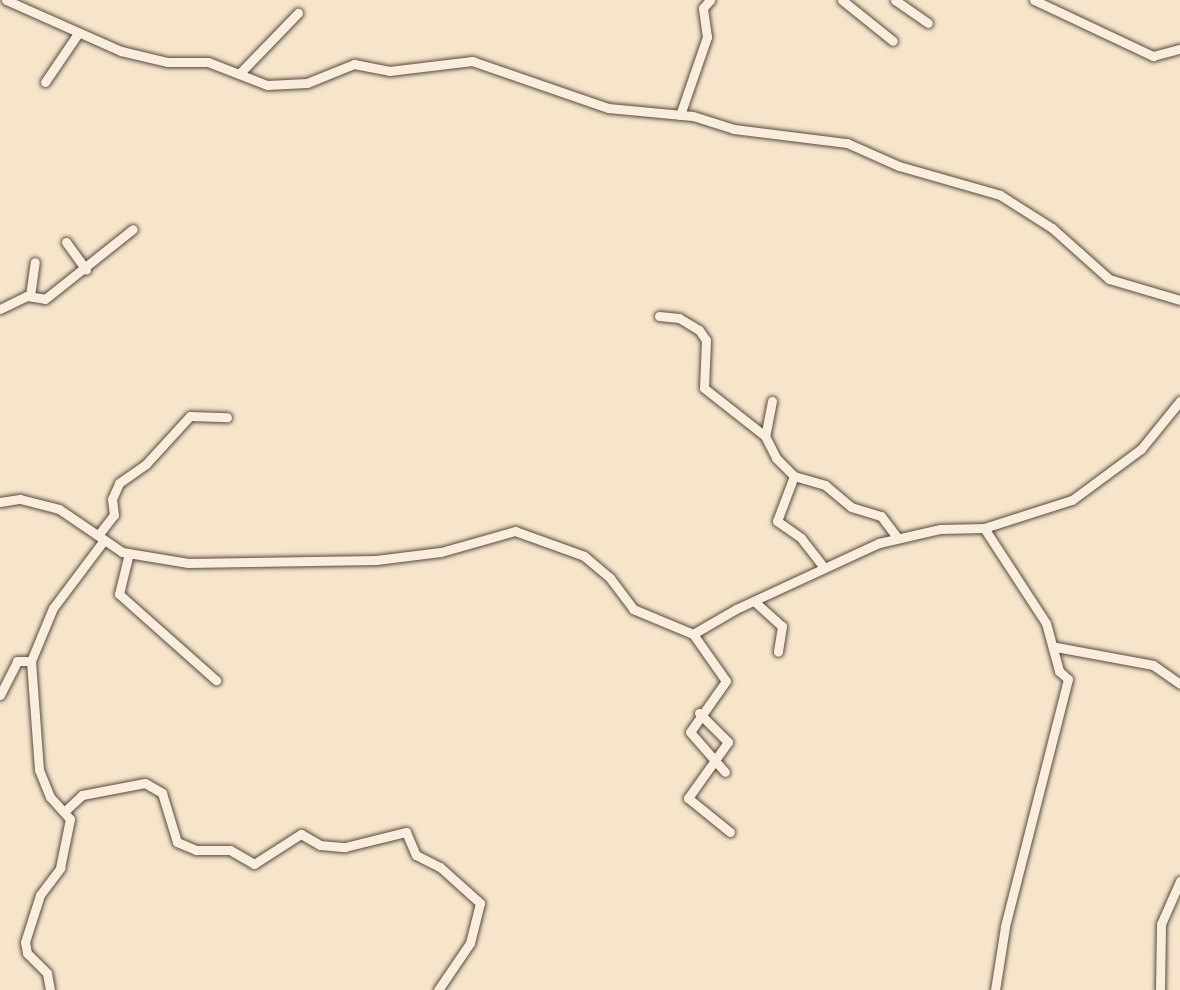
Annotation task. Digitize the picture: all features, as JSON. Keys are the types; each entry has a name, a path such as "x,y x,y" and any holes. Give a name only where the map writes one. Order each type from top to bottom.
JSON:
{"street":[{"path":"6,0 77,35 157,61 208,62 267,85 291,86 354,64 389,71 472,61 605,107 680,115 734,129 847,143 899,166 987,189 1044,222 1113,282 1180,300"},
{"path":"680,115 707,37 703,8 710,0"},
{"path":"842,0 893,41"},
{"path":"895,0 928,23"},
{"path":"1034,0 1153,56 1180,49"},
{"path":"239,74 298,13"},
{"path":"45,82 77,35"},
{"path":"0,309 30,296 41,300 86,270 133,229"},
{"path":"66,242 86,270"},
{"path":"30,296 35,262"},
{"path":"659,316 679,318 699,330 706,340 704,388 765,436 776,458 794,476 825,485 856,510 881,516 897,537"},
{"path":"765,436 772,401"},
{"path":"693,634 824,567 897,537 984,528 1061,504 1091,489 1141,449 1180,401"},
{"path":"50,990 47,973 27,953 25,942 40,895 63,858 70,819 66,810 49,795 39,770 31,661 53,608 114,515 112,499 119,483 146,464 190,416 227,417"},
{"path":"794,476 777,521 801,538 824,567"},
{"path":"0,502 20,499 59,509 129,553 188,563 361,561 441,552 511,530 584,556 610,578 633,609 693,634 726,681 699,713 690,732 725,772"},
{"path":"984,528 1026,588 1056,647 1066,688 1005,927 995,990"},
{"path":"129,553 119,594 216,680"},
{"path":"755,602 782,626 778,652"},
{"path":"1056,647 1153,665 1180,684"},
{"path":"0,695 17,661 31,661"},
{"path":"699,713 728,740 712,758 688,798 730,832"},
{"path":"66,810 82,795 145,783 162,793 177,842 196,850 223,848 254,864 301,834 320,845 345,847 402,830 416,855 440,867 480,903 470,943 438,990"},
{"path":"1160,990 1161,924 1180,881"}]}
